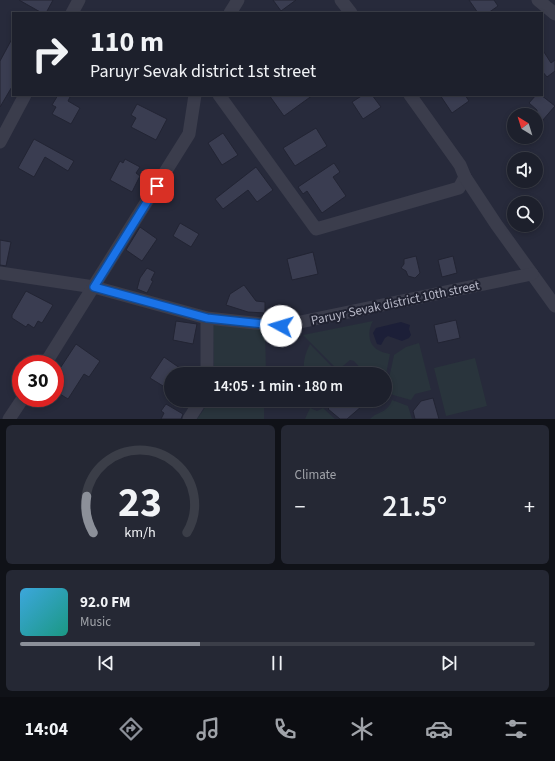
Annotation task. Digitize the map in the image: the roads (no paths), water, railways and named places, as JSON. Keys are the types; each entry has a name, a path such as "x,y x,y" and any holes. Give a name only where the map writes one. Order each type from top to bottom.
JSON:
{"street":[{"path":"73,12 79,0"},
{"path":"231,12 238,0"},
{"path":"341,0 349,12"},
{"path":"538,0 555,14"},
{"path":"0,142 24,96"},
{"path":"51,355 189,134 195,96"},
{"path":"220,96 316,229 459,188 465,176"},
{"path":"411,96 460,164 465,176 501,231 555,306"},
{"name":"Paruyr Sevak district 10th street","path":"0,273 94,287 207,318 281,326 532,274"},
{"path":"206,367 207,318"},
{"path":"9,419 17,407"},
{"path":"188,419 196,407"}],"water":[{"path":"401,322 410,325 409,329 411,335 409,338 402,341 388,336 381,345 377,344 373,333 376,328"}]}
